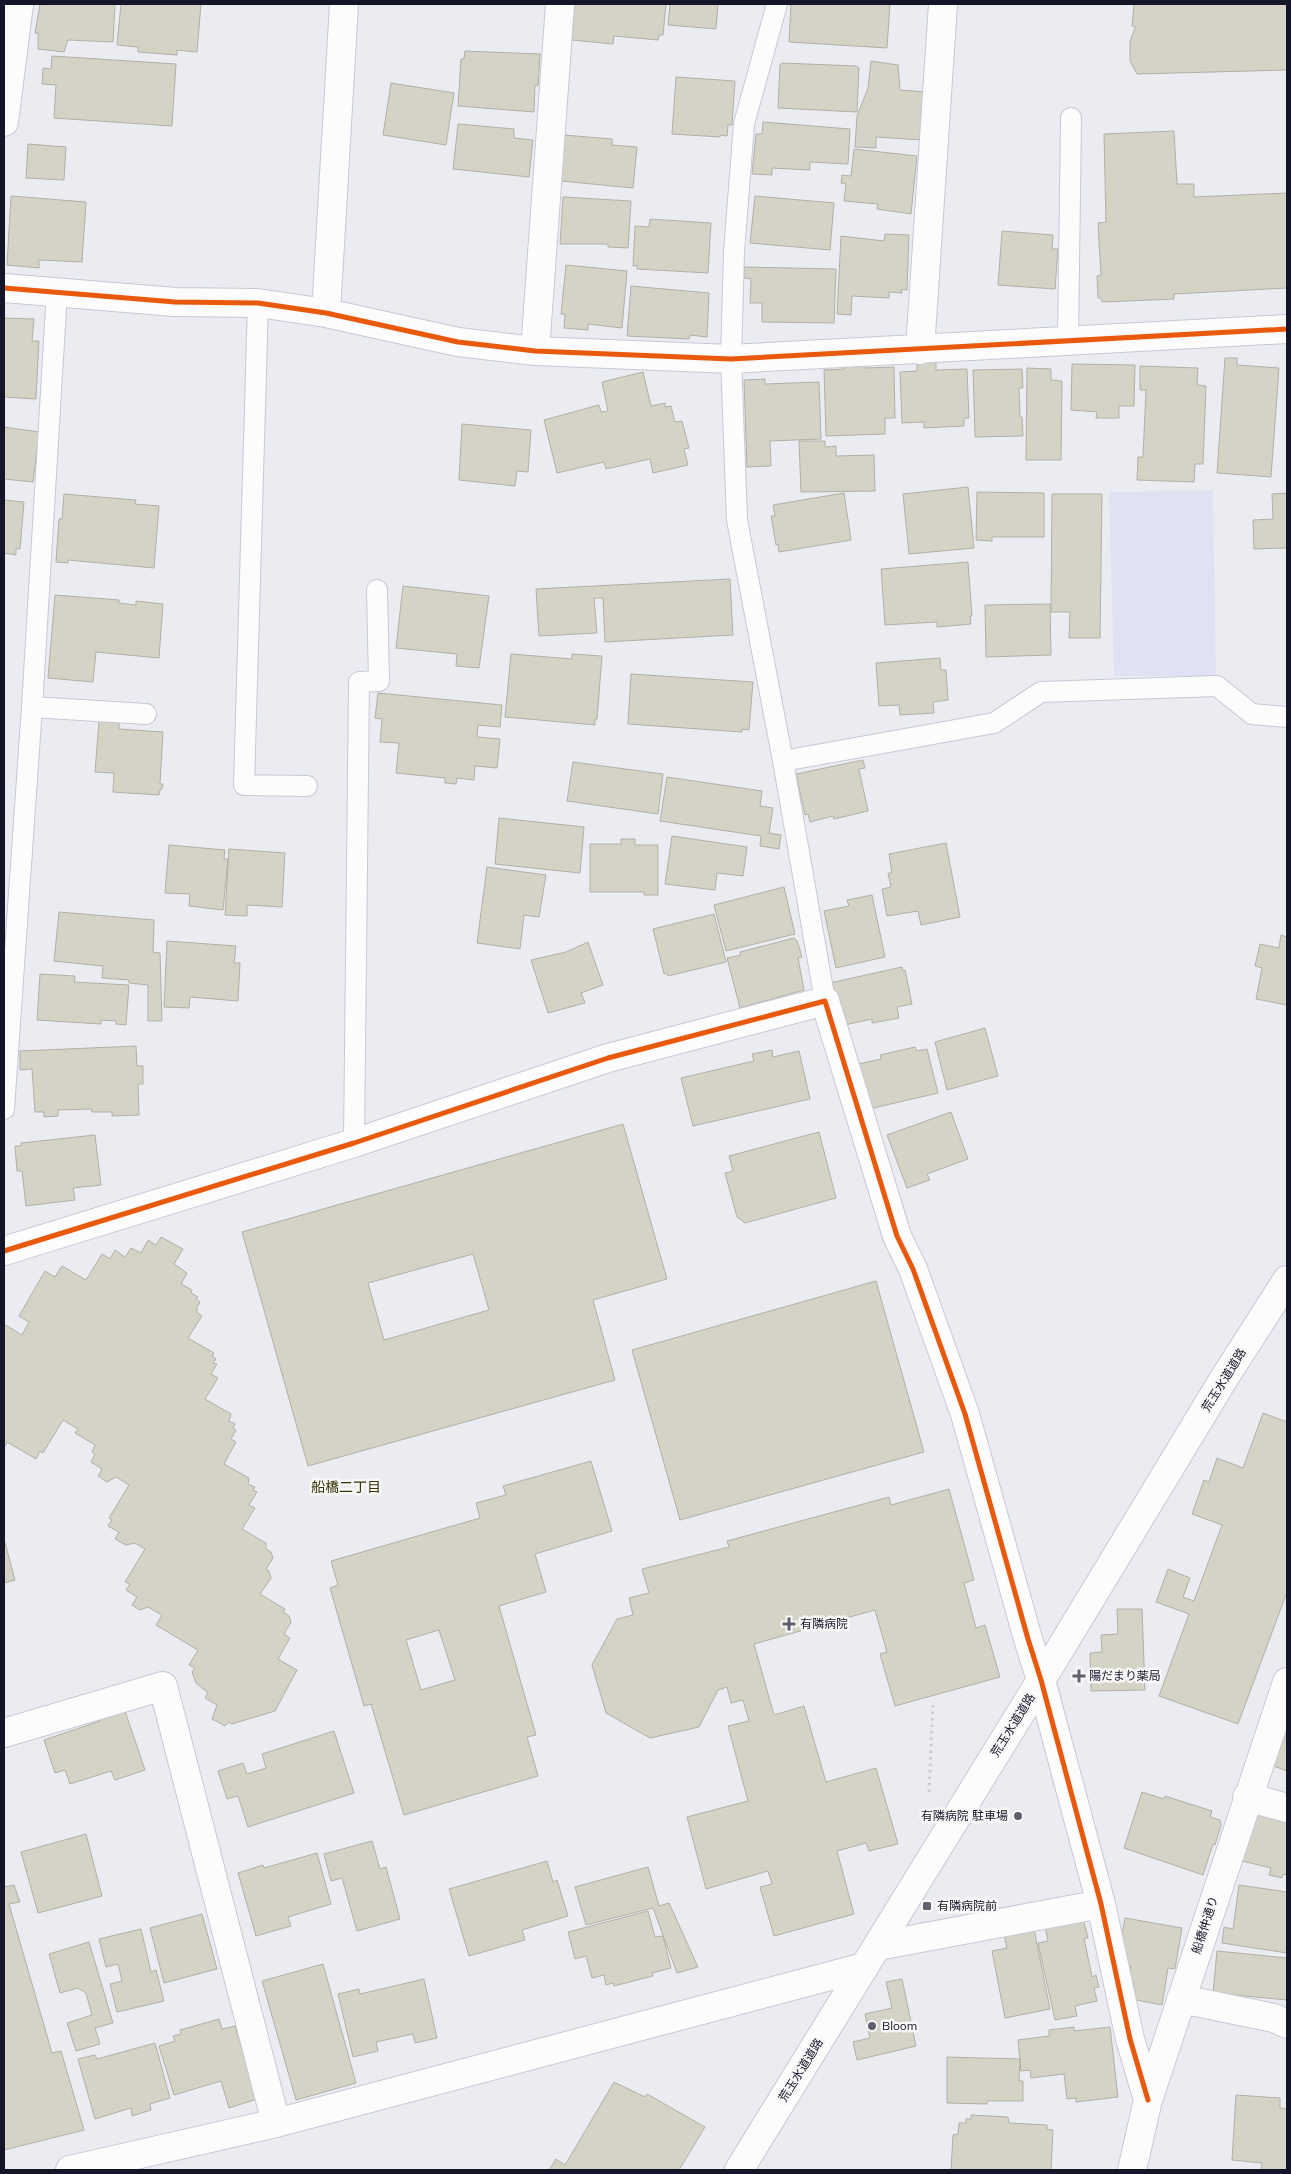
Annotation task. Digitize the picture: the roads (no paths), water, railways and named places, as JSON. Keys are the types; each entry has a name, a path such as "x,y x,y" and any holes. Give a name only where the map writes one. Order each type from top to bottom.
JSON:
{"street":[{"path":"4,122 19,4"},
{"path":"326,313 344,4"},
{"path":"535,351 560,4"},
{"path":"920,350 943,4"},
{"path":"4,288 175,302 258,304 326,313 458,342 535,351 732,359 1287,329"},
{"path":"4,1251 354,1143 608,1058 825,1001 897,1236 913,1269 965,1414 1025,1630 1041,1680 1100,1904 1130,2039 1148,2100"},
{"name":"荒玉水道道路","path":"739,2170 1287,1280"},
{"name":"船橋仲通り","path":"1132,2170 1148,2100 1247,1797 1287,1682"},
{"path":"4,1733 163,1686 276,2123"},
{"path":"1247,1797 1287,1808"},
{"path":"70,2170 276,2123 871,1956 1100,1904"},
{"path":"1181,1999 1274,2018 1287,2024"}],"lane":[{"path":"777,4 744,124 734,252 732,359 737,520 783,761 825,1001"},
{"path":"1068,341 1071,118"},
{"path":"4,1108 32,707 57,292"},
{"path":"258,304 244,785 306,786"},
{"path":"354,1143 359,682 379,681 377,590"},
{"path":"783,761 994,723 1041,692 1217,686 1252,714 1287,717"},
{"path":"32,707 146,714"}],"place":[{"name":"有隣病院","path":"789,1624"},
{"name":"陽だまり薬局","path":"1079,1676"},
{"name":"有隣病院 駐車場","path":"1018,1816"},
{"name":"有隣病院前","path":"927,1906"},
{"name":"Bloom","path":"872,2026"}],"district":[{"name":"船橋二丁目","path":"346,1487"}]}
